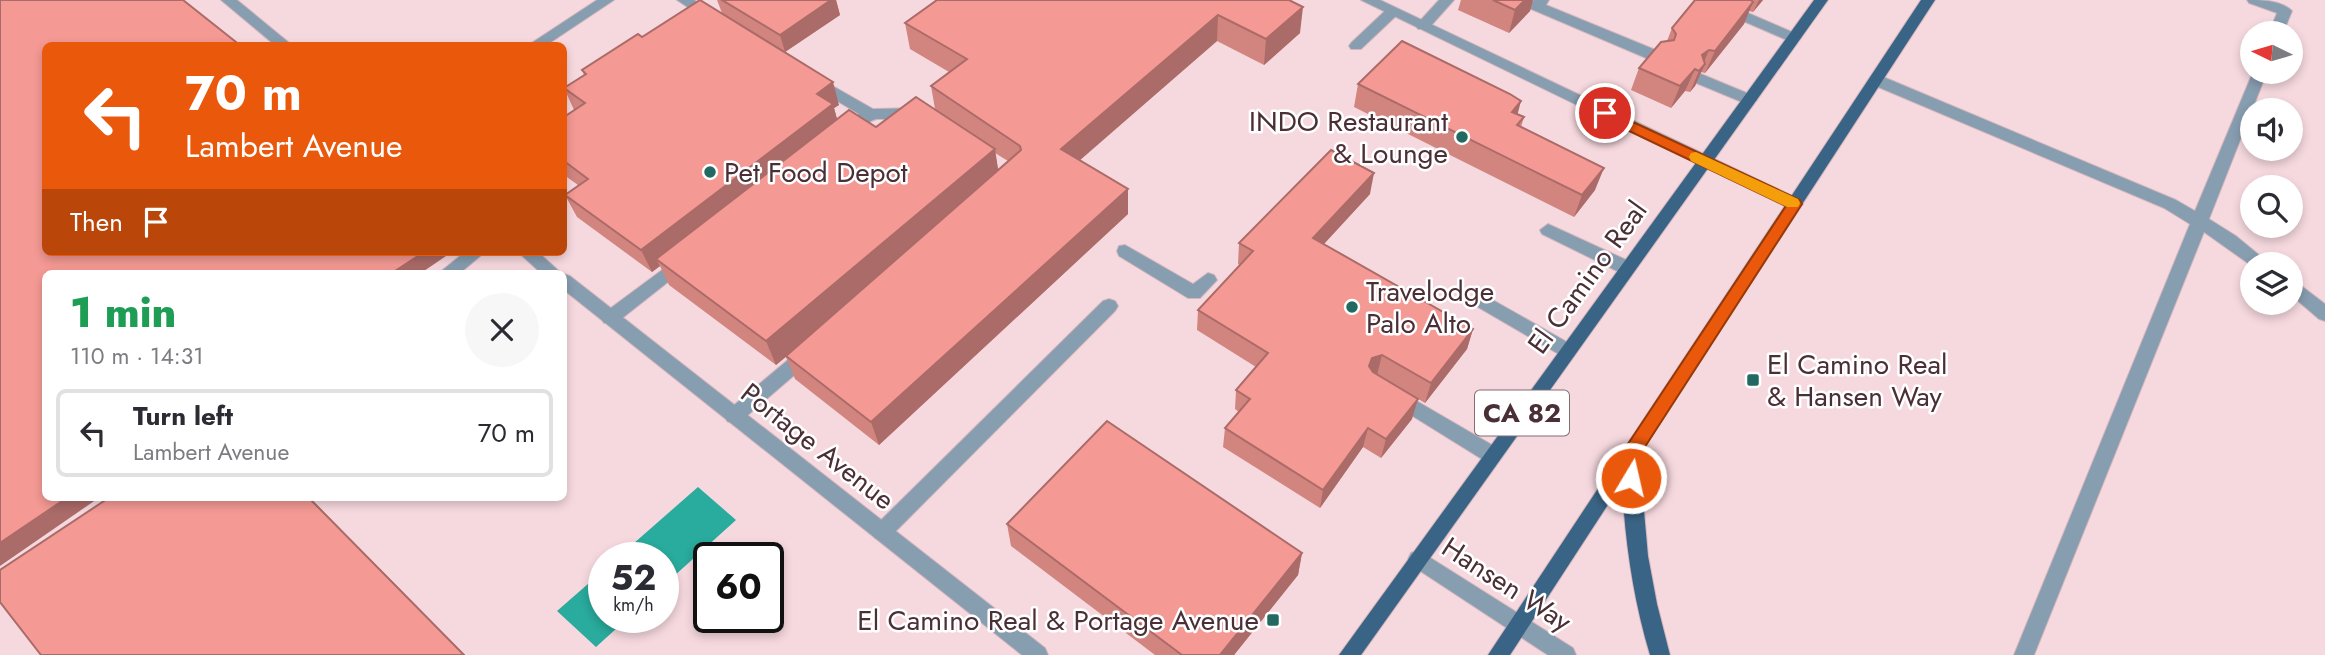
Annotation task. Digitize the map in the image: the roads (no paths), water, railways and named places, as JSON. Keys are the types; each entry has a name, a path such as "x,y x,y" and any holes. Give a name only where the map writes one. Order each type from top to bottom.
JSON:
{"main road":[{"name":"El Camino Real","path":"1349,655 1821,0"},
{"path":"1498,655 1928,0"},
{"path":"1630,455 1633,525 1644,604 1660,655"}],"street":[{"path":"228,0 281,42"},
{"path":"540,42 607,0"},
{"path":"684,0 731,29"},
{"path":"1368,0 1795,204"},
{"path":"1423,26 1447,0"},
{"path":"1542,0 1536,6 1658,57"},
{"path":"2254,0 2285,11 2281,21"},
{"path":"1356,46 1392,12"},
{"path":"1748,18 1794,38"},
{"path":"800,71 870,114 920,113 930,119"},
{"path":"1701,79 1749,100"},
{"path":"1876,80 2170,204 2245,252"},
{"path":"2024,655 2255,84"},
{"path":"827,148 870,114"},
{"path":"1548,230 1627,268"},
{"path":"610,318 698,249"},
{"path":"1125,251 1194,293 1208,279"},
{"path":"450,270 471,256"},
{"path":"531,256 549,270"},
{"name":"Portage Avenue","path":"567,283 1032,653"},
{"path":"2303,295 2325,314"},
{"path":"1482,301 1568,351"},
{"path":"882,532 1109,306"},
{"path":"734,415 815,347"},
{"path":"1376,384 1492,455"},
{"name":"Hansen Way","path":"1418,559 1566,655"}],"place":[{"name":"INDO Restaurant & Lounge","path":"1462,137"},
{"name":"Pet Food Depot","path":"710,172"},
{"name":"Travelodge Palo Alto","path":"1352,307"},
{"name":"El Camino Real & Hansen Way","path":"1753,380"},
{"name":"El Camino Real & Portage Avenue","path":"1273,620"}]}
